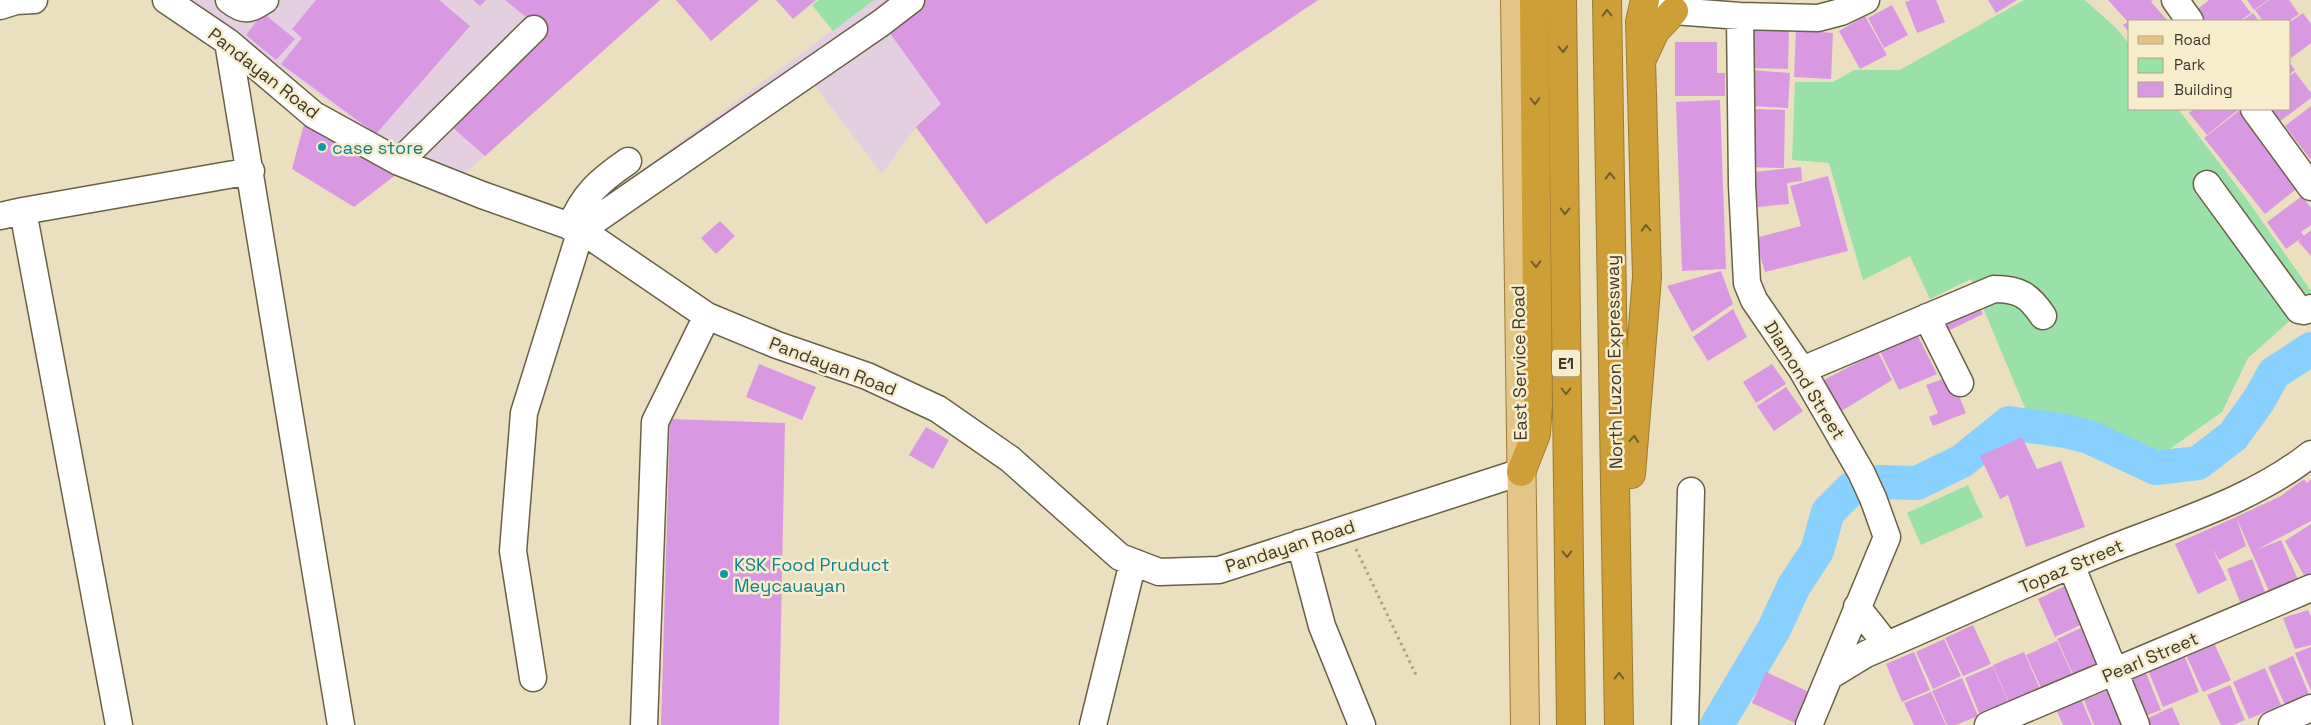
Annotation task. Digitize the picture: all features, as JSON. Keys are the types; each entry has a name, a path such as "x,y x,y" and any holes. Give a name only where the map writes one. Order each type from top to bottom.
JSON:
{"highway":[{"path":"1521,472 1536,434 1538,404 1534,0"},
{"name":"E1","path":"1562,0 1571,725"},
{"name":"North Luzon Expressway","path":"1607,0 1619,627 1619,725"},
{"path":"1619,627 1647,277 1640,22 1645,0"},
{"path":"1641,60 1666,6"}],"main road":[{"name":"East Service Road","path":"1515,0 1525,725"}],"street":[{"path":"0,6 16,1 34,0"},
{"name":"Pandayan Road","path":"166,0 228,42 314,115 399,162 482,195 576,228 707,316 777,345 867,376 938,409 1010,459 1120,557 1158,572 1219,570 1521,472"},
{"path":"229,0 239,8 252,8 265,0"},
{"path":"576,228 881,23 911,0"},
{"path":"1666,6 1740,16 1776,9 1818,18 1841,12 1866,0"},
{"path":"2175,0 2189,20"},
{"name":"Diamond Street","path":"1740,16 1742,185 1747,283 1754,300 1802,370 1861,472 1887,537 1809,725"},
{"path":"399,162 534,28"},
{"path":"228,42 251,171 341,725"},
{"path":"2255,110 2311,187"},
{"path":"533,678 513,551 524,413 576,228 579,206 601,180 628,161"},
{"path":"119,725 12,214 251,171"},
{"path":"2207,184 2298,310 2304,311 2311,308"},
{"path":"1802,370 1994,289 2014,289 2033,301 2043,316"},
{"path":"644,725 655,422 707,316"},
{"path":"1927,317 1960,383"},
{"name":"Topaz Street","path":"1830,676 1866,654 2071,565 2250,493 2295,467 2311,454"},
{"path":"1684,725 1691,491"},
{"path":"1300,543 1322,626 1362,725"},
{"path":"1093,725 1133,562"},
{"path":"2071,565 2136,725"},
{"name":"Pearl Street","path":"1988,725 2311,588"},
{"path":"1857,607 1887,645"},
{"path":"2272,725 2311,708"}],"path":[{"path":"1346,528 1417,677"}],"shaded area":[{"path":"188,0 661,0 464,174 373,134"},
{"path":"874,0 1318,0 986,224 916,127 882,174 815,86 611,226 586,211"}],"green space":[{"path":"819,0 874,0 833,31 812,5"},
{"path":"2024,0 2085,0 2117,29 2128,43 2128,110 2179,110 2243,194 2311,291 2311,302 2248,358 2222,412 2167,451 2121,444 2025,408 1971,279 1930,299 1910,256 1863,280 1829,163 1792,160 1795,82 1833,82 1854,70 1900,70"},
{"path":"1968,485 1983,517 1921,545 1907,513"}],"building":[{"path":"316,0 439,0 470,26 376,134 281,64 302,38 292,29"},
{"path":"473,0 486,0 480,6"},
{"path":"505,0 660,0 485,156 451,126 530,20"},
{"path":"676,0 759,0 711,41"},
{"path":"776,0 816,0 793,19"},
{"path":"917,0 1318,0 986,224 916,127 941,104 884,25"},
{"path":"1911,0 1936,0 1945,22 1917,33 1905,2"},
{"path":"1988,0 2017,0 1996,13"},
{"path":"2108,0 2153,0 2151,2 2167,20 2128,20 2128,22"},
{"path":"2209,0 2241,0 2251,13 2241,20 2203,20 2196,10"},
{"path":"2247,0 2268,0 2254,10"},
{"path":"2269,0 2289,0 2299,14 2290,20 2262,20 2255,10"},
{"path":"1892,5 1908,35 1884,48 1868,18"},
{"path":"263,13 295,39 276,60 246,35"},
{"path":"2253,13 2258,20 2243,20"},
{"path":"2303,13 2311,24 2311,43 2291,58 2291,21"},
{"path":"1865,16 1887,55 1860,69 1839,31"},
{"path":"2128,22 2128,31 2123,25"},
{"path":"1749,27 1789,29 1788,69 1748,68"},
{"path":"1796,30 1833,33 1831,79 1794,77"},
{"path":"1675,42 1717,42 1717,73 1725,73 1725,96 1675,96"},
{"path":"2291,64 2295,70 2291,73"},
{"path":"1751,70 1790,73 1788,108 1749,106"},
{"path":"2295,72 2311,93 2311,98 2279,122 2271,110 2291,110 2291,75"},
{"path":"1720,100 1726,269 1682,271 1676,102"},
{"path":"2311,106 2311,160 2285,126"},
{"path":"1751,109 1785,110 1784,168 1750,167"},
{"path":"2193,110 2238,110 2207,135 2189,113"},
{"path":"2240,110 2300,186 2265,214 2204,138"},
{"name":"case store","path":"304,124 397,174 354,207 292,169"},
{"path":"1801,167 1802,181 1787,183 1789,204 1758,207 1754,172"},
{"path":"1828,176 1848,251 1765,272 1755,238 1801,226 1790,186"},
{"path":"2302,196 2311,208 2311,225 2301,232 2304,236 2286,249 2267,222"},
{"path":"720,221 735,236 716,254 701,238"},
{"path":"2311,230 2311,256 2298,241"},
{"path":"1721,271 1733,304 1692,332 1667,286"},
{"path":"1976,299 1983,314 1948,331 1940,316"},
{"path":"1733,309 1747,337 1708,361 1693,337"},
{"path":"1916,332 1937,374 1899,390 1879,349"},
{"path":"1878,352 1892,380 1840,412 1818,383"},
{"path":"759,364 816,387 802,420 746,397"},
{"path":"1772,364 1786,384 1756,403 1743,382"},
{"path":"1951,376 1966,413 1933,426 1929,417 1938,413 1926,385"},
{"path":"1786,387 1803,411 1774,431 1757,406"},
{"name":"KSK Food Pruduct Meycauayan","path":"670,419 785,423 779,725 661,725"},
{"path":"926,427 949,440 933,469 909,455"},
{"path":"2022,437 2037,469 2061,461 2085,527 2026,547 2008,495 2000,499 1980,456"},
{"path":"2304,479 2307,483 2311,479 2311,521 2256,550 2281,540 2299,582 2269,591 2236,517 2281,496"},
{"path":"2236,517 2246,546 2219,560 2212,548 2227,580 2198,594 2175,544"},
{"path":"2311,524 2311,573 2305,577 2285,541"},
{"path":"2252,559 2265,592 2240,602 2227,569"},
{"path":"2067,585 2085,623 2055,637 2038,599"},
{"path":"2308,610 2311,617 2311,645 2295,649 2283,618"},
{"path":"1973,625 1991,664 1963,676 1945,638"},
{"path":"2087,625 2103,660 2073,674 2057,639"},
{"path":"1944,639 1961,676 1933,689 1916,652"},
{"path":"2057,641 2073,676 2042,690 2026,655"},
{"path":"2214,643 2231,680 2203,692 2186,655"},
{"path":"2311,647 2311,691 2295,653"},
{"path":"1914,652 1930,690 1902,702 1886,664"},
{"path":"2024,652 2040,689 2009,702 1993,665"},
{"path":"2184,655 2199,692 2163,707 2148,670"},
{"path":"2293,656 2309,694 2285,705 2268,667"},
{"path":"1993,666 2008,701 1979,713 1965,678"},
{"path":"2265,668 2281,705 2249,719 2233,682"},
{"path":"1766,672 1809,692 1795,723 1752,703"},
{"path":"2146,673 2161,710 2139,718 2124,681"},
{"path":"1962,678 1978,716 1956,725 1947,725 1932,691"},
{"path":"2230,685 2245,720 2233,725 2221,725 2207,695"},
{"path":"2114,688 2127,725 2094,725 2084,700"},
{"path":"1931,692 1946,725 1914,725 1904,703"},
{"path":"2081,699 2092,725 2063,725 2056,709"},
{"path":"2172,707 2180,725 2141,725 2140,722"}],"waterway":[{"path":"1717,725 1774,629 1794,586 1817,551 1828,512 1852,488 1879,482 1917,483 1962,461 2009,423 2065,431 2089,437 2156,468 2198,463 2233,436 2259,400 2274,373 2311,349"}],"place":[{"name":"case store","path":"322,147"},
{"name":"KSK Food Pruduct Meycauayan","path":"724,574"}]}
